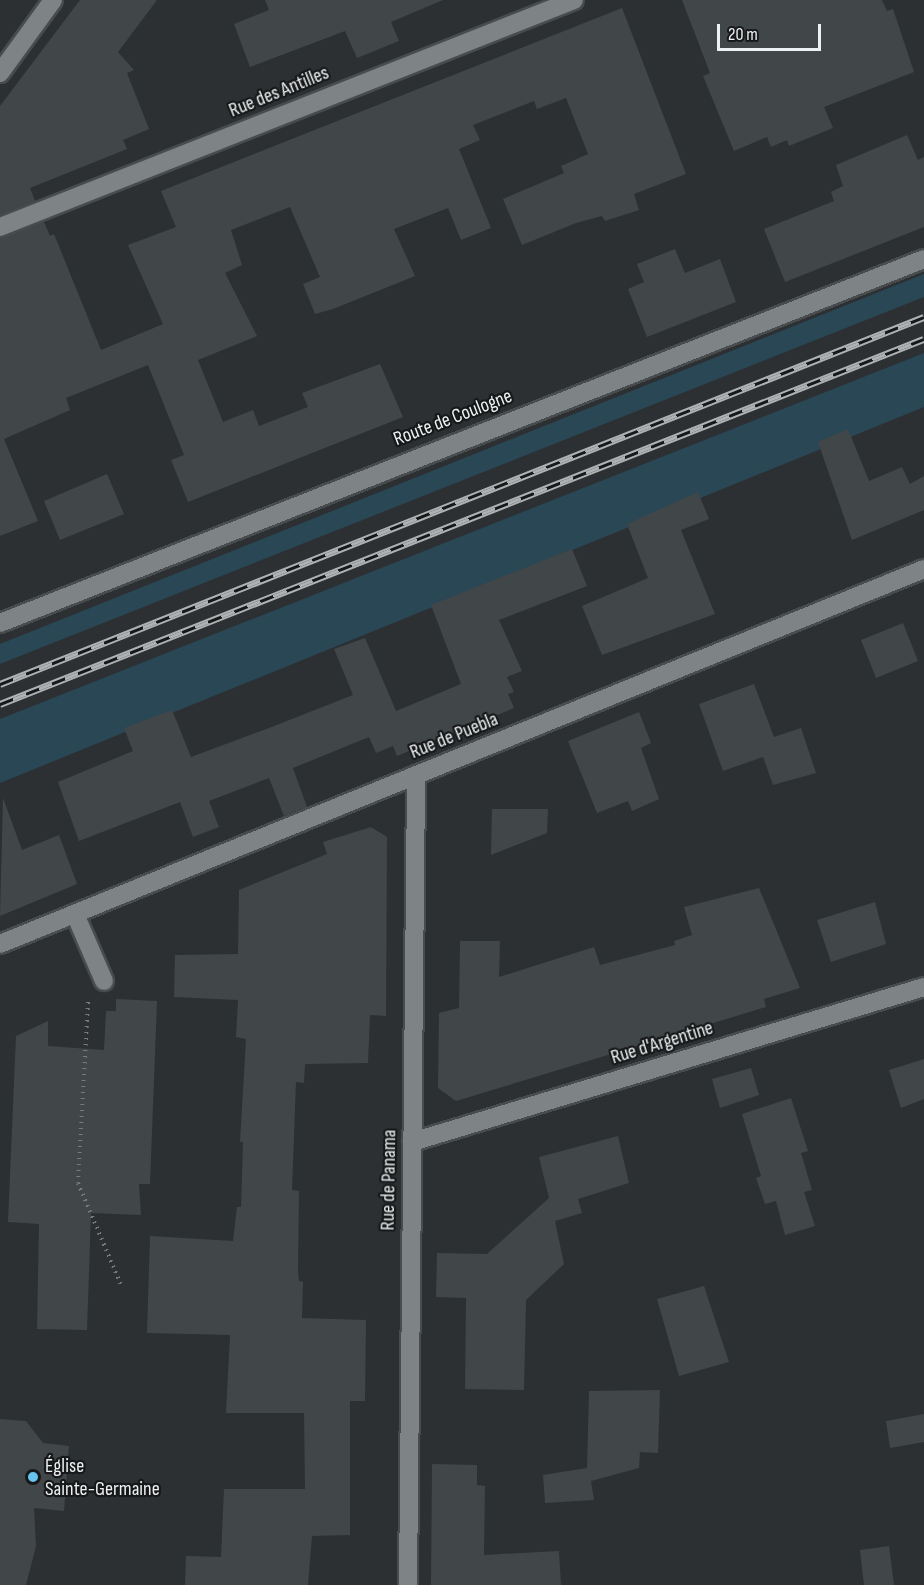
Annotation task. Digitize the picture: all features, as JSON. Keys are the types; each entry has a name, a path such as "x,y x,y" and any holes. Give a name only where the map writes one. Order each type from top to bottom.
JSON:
{"street":[{"path":"0,74 53,0"},
{"name":"Rue des Antilles","path":"0,226 574,0"},
{"name":"Route de Coulogne","path":"0,623 924,259"},
{"name":"Rue de Puebla","path":"0,944 924,569"},
{"name":"Rue de Panama","path":"408,1585 416,775"},
{"path":"75,914 97,985"},
{"name":"Rue d'Argentine","path":"412,1142 924,987"}],"path":[{"path":"97,985 78,1184 122,1287"}],"shaded area":[{"path":"924,274 924,297 0,664 0,644"},
{"path":"924,353 924,407 0,783 0,719"}],"building":[{"path":"80,0 157,0 118,52 134,70 127,73 149,129 123,140 127,149 30,188 35,201 0,215 0,106"},
{"path":"265,0 443,0 391,22 399,41 357,58 345,31 250,67 234,24 269,10"},
{"path":"682,0 882,0 887,11 893,9 914,72 824,107 833,128 789,146 787,140 771,147 767,137 734,151 703,76 710,73"},
{"path":"622,8 686,174 634,194 639,210 605,221 602,216 576,223 522,245 503,199 564,173 561,166 588,154 566,98 537,109 534,101 473,125 480,140 459,149 491,228 461,240 448,208 394,229 415,276 333,309 315,314 303,284 320,277 290,207 231,230 242,265 225,273 257,336 198,360 223,422 253,410 259,426 308,407 302,393 380,364 403,417 188,502 171,460 184,455 148,365 66,398 70,410 4,439 38,521 0,536 0,238 44,222 50,236 54,234 101,350 163,324 128,245 176,227 161,191"},
{"path":"907,135 918,160 924,157 924,227 785,282 764,229 834,201 831,192 843,186 836,165"},
{"path":"675,249 685,273 720,259 736,302 647,337 628,289 644,282 637,264"},
{"path":"848,429 869,481 902,467 910,484 924,476 924,510 852,540 818,442"},
{"path":"107,474 124,514 60,540 44,501"},
{"path":"698,492 709,519 681,530 715,614 602,655 582,606 648,578 627,524"},
{"path":"572,549 587,586 499,620 522,671 507,677 514,692 508,694 514,708 397,756 393,746 376,753 369,737 293,768 307,807 284,816 269,778 209,801 219,827 193,837 180,802 79,841 58,782 133,751 124,728 172,710 191,757 269,728 353,695 334,649 365,638 396,711 461,684 431,605"},
{"path":"903,623 918,661 876,678 861,640"},
{"path":"754,684 774,737 801,728 816,773 773,785 763,757 723,771 699,704"},
{"path":"639,712 651,743 641,748 659,799 632,811 628,801 597,813 568,741"},
{"path":"3,798 22,850 59,835 77,884 0,916"},
{"path":"492,809 548,809 547,833 491,855"},
{"path":"371,827 387,837 386,1016 370,1015 368,1063 305,1064 304,1083 296,1082 292,1190 299,1191 298,1270 299,1281 303,1282 302,1318 366,1320 365,1401 350,1401 350,1535 312,1536 308,1585 185,1585 186,1556 221,1557 224,1489 305,1489 304,1413 226,1413 230,1335 147,1333 150,1236 233,1241 237,1207 241,1207 243,1142 240,1142 246,1039 236,1037 238,1000 174,997 175,955 238,954 239,890 327,854 323,842"},
{"path":"759,888 800,988 764,999 766,1007 456,1101 438,1088 439,1013 459,1008 460,941 500,941 499,977 594,947 600,965 675,945 674,941 692,935 684,907"},
{"path":"875,902 886,944 831,962 817,920"},
{"path":"116,999 157,1001 150,1184 139,1184 141,1215 91,1213 87,1330 37,1329 39,1224 8,1222 16,1036 48,1021 48,1046 104,1050 106,1011 116,1011"},
{"path":"924,1059 924,1099 901,1108 889,1070"},
{"path":"751,1068 759,1095 720,1108 712,1079"},
{"path":"791,1098 808,1151 801,1153 812,1190 804,1192 815,1226 785,1235 776,1201 765,1204 756,1178 761,1176 742,1114"},
{"path":"618,1136 629,1183 578,1199 582,1213 555,1221 564,1264 526,1300 524,1390 465,1389 466,1298 436,1297 437,1253 487,1254 549,1198 539,1157"},
{"path":"704,1286 729,1362 679,1376 657,1299"},
{"path":"660,1390 658,1453 640,1452 639,1468 591,1481 594,1500 545,1503 543,1475 587,1468 589,1391"},
{"path":"924,1414 924,1442 890,1448 886,1421"},
{"name":"Église Sainte-Germaine","path":"0,1419 26,1421 43,1443 69,1446 64,1511 34,1508 36,1546 26,1585 0,1585"},
{"path":"432,1464 477,1465 477,1485 485,1486 484,1555 559,1551 561,1585 431,1585"},
{"path":"889,1546 894,1585 864,1585 860,1550"}],"railway":[{"path":"0,684 924,317"},
{"path":"0,704 924,339"}],"place":[{"name":"Église Sainte-Germaine","path":"33,1477"}]}
